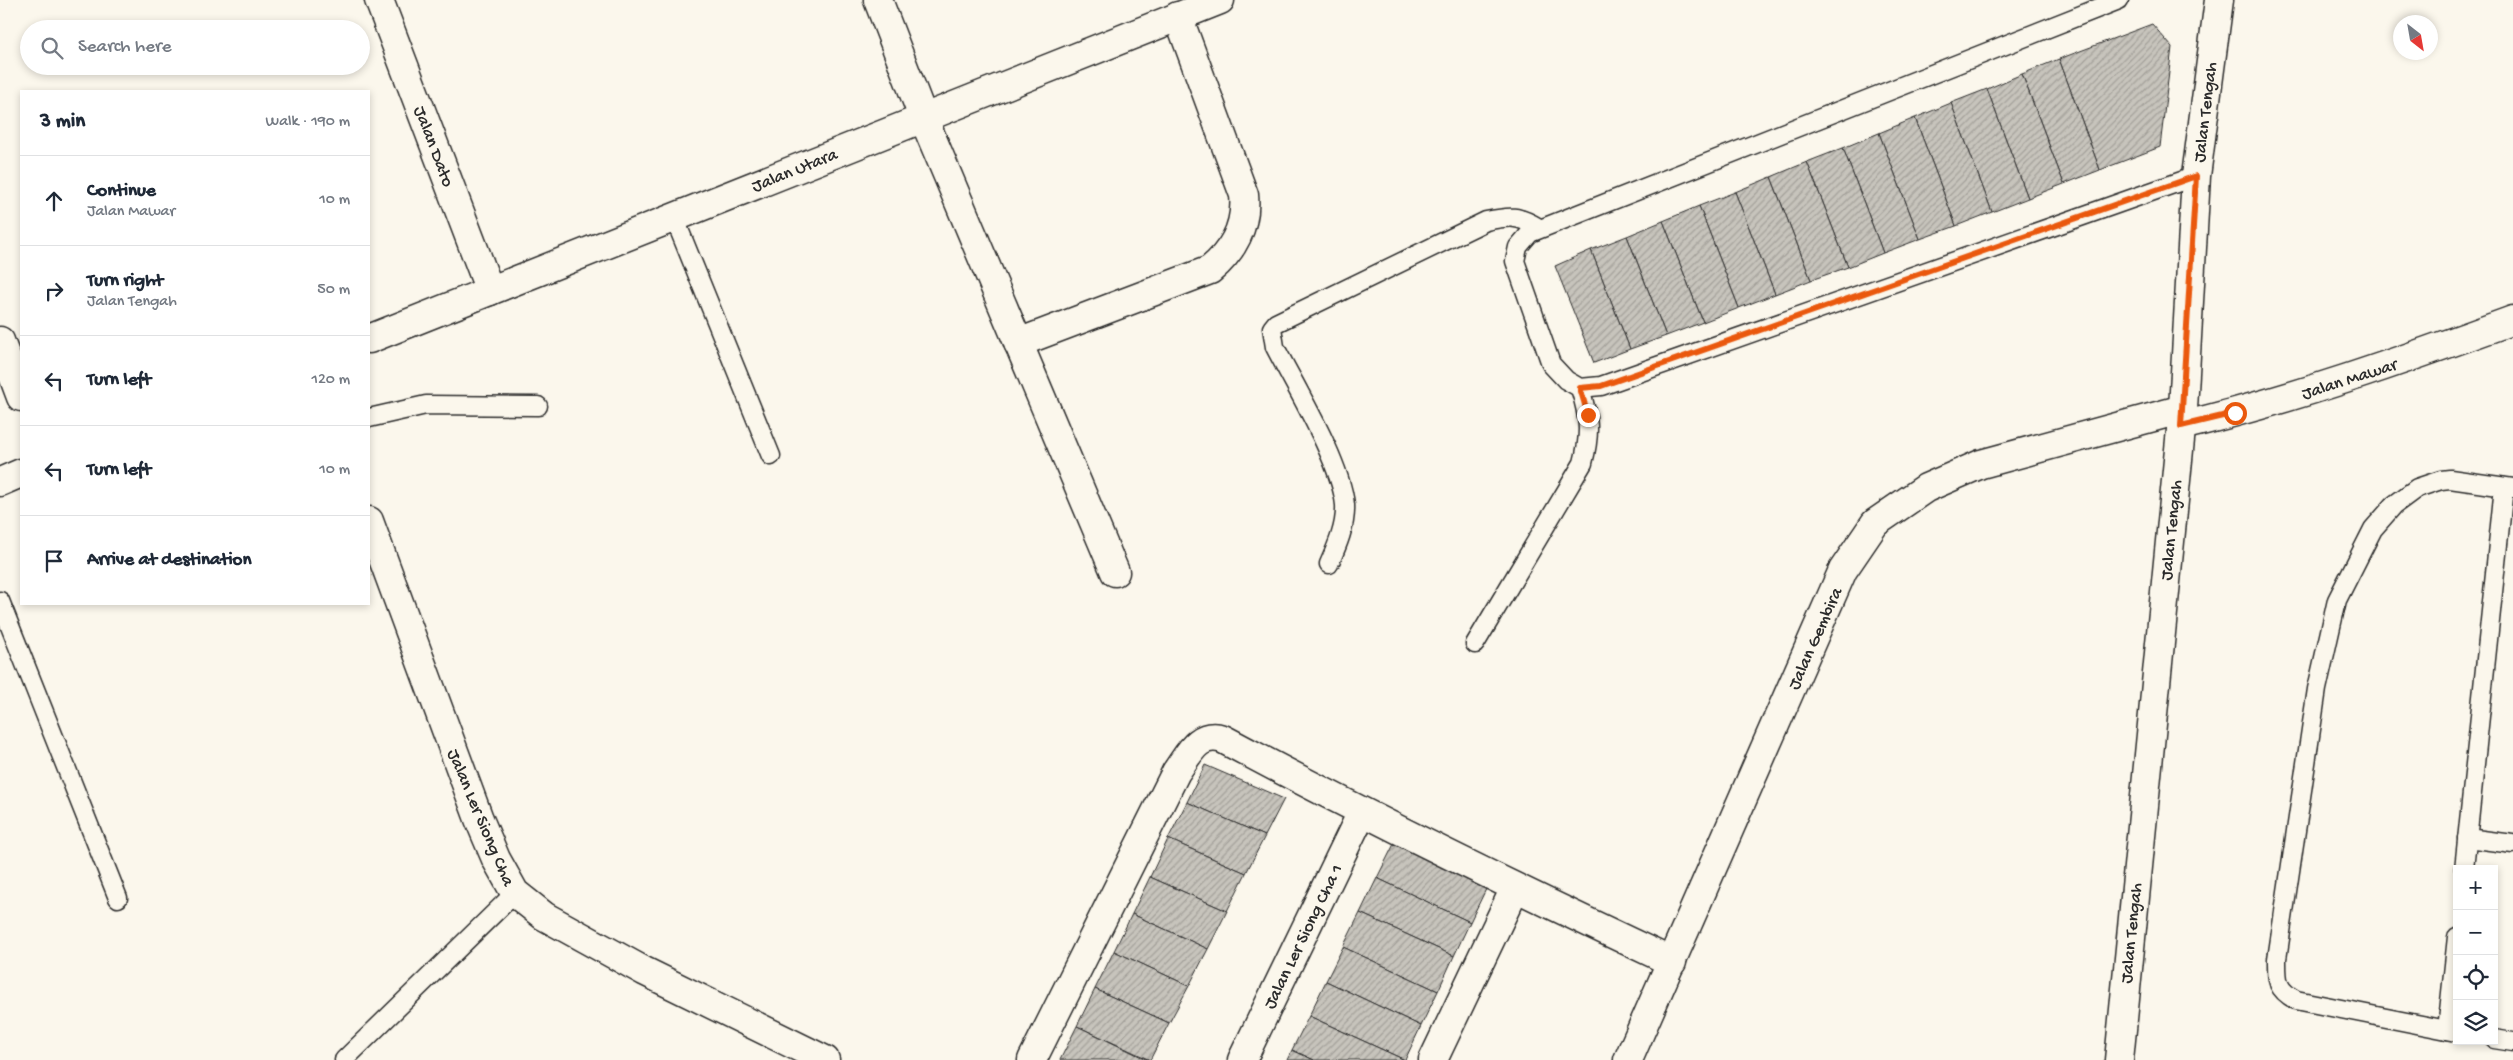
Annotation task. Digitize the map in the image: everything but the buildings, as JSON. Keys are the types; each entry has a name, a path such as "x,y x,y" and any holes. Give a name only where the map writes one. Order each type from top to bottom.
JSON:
{"street":[{"name":"Jalan Dato","path":"379,0 490,291"},
{"path":"878,0 923,117 1115,572"},
{"name":"Jalan Utara","path":"370,339 1220,0"},
{"name":"Jalan Tengah","path":"2119,1060 2182,418 2196,176 2219,0"},
{"path":"1018,343 1210,270 1231,249 1246,212 1244,195 1178,16"},
{"name":"Jalan Mawar","path":"2182,418 2235,413 2371,372 2513,320"},
{"path":"0,341 20,393"},
{"name":"Jalan Gembira","path":"1628,1060 1844,570 1875,523 1926,488 1980,464 2182,418"},
{"path":"0,482 20,473"},
{"name":"Jalan Ler Siong Cha","path":"370,524 480,819 496,859 515,893 544,916 644,971 825,1060"},
{"path":"1032,1060 1176,772 1199,740 1212,736 1223,738 1362,812 1515,888 1672,962"},
{"name":"Jalan Ler Siong Cha 1","path":"1242,1060 1362,812"},
{"path":"1433,1060 1515,888"}],"lane":[{"path":"2119,0 1530,233 1518,247 1515,261 1551,364 1566,380 1580,388 1601,386 2196,176"},
{"path":"1329,564 1340,539 1345,505 1337,474 1328,451 1275,347 1272,328 1276,323 1486,221 1509,216 1524,219 1539,228"},
{"path":"674,217 772,456"},
{"path":"1475,644 1583,463 1589,437 1588,415 1580,388"},
{"path":"370,418 426,405 538,406"},
{"path":"2456,955 2452,1031 2296,1000 2284,994 2277,981 2277,959 2317,689 2338,600 2373,529 2394,505 2417,488 2450,479 2508,488 2464,865"},
{"path":"0,600 118,898"},
{"path":"2467,838 2513,844"},
{"path":"344,1060 515,893"},
{"path":"2498,1040 2513,1042"}],"route":[{"path":"1588,415 1580,388 1601,386 2196,176 2181,426 2235,413"}]}
